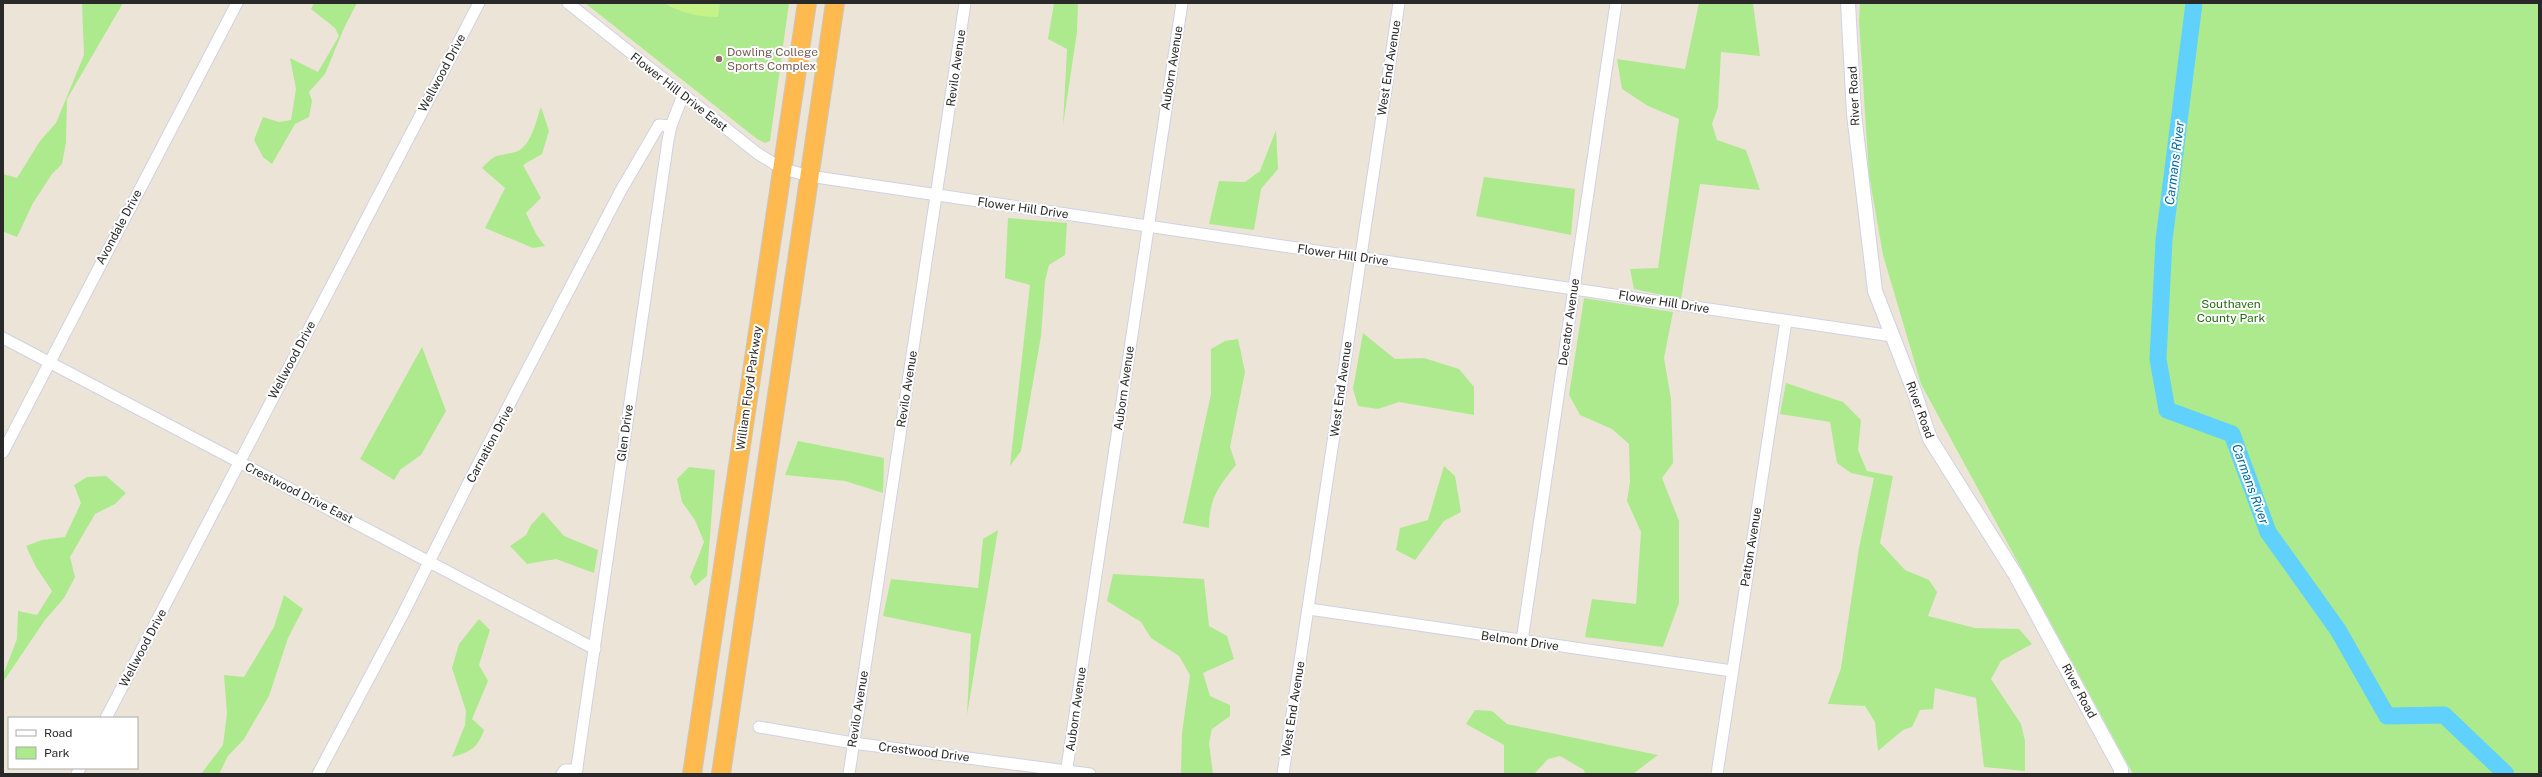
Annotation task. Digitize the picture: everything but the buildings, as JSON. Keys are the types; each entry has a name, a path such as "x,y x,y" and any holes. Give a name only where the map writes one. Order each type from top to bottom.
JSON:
{"highway":[{"name":"William Floyd Parkway","path":"692,774 795,172 832,22 835,3"},
{"name":"William Floyd Parkway","path":"721,774 795,172 804,8"}],"street":[{"name":"Avondale Drive","path":"3,452 237,3"},
{"name":"Wellwood Drive","path":"107,717 479,3"},
{"name":"Flower Hill Drive East","path":"568,3 757,153 795,172"},
{"path":"831,3 832,22"},
{"name":"Revilo Avenue","path":"849,774 965,3"},
{"name":"Auborn Avenue","path":"1066,772 1182,3"},
{"name":"West End Avenue","path":"1283,774 1399,3"},
{"name":"Decator Avenue","path":"1522,641 1616,3"},
{"name":"River Road","path":"1848,3 1854,114 1875,291 1930,439 2015,574 2121,769 2121,774"},
{"name":"Glen Drive","path":"576,772 670,126 683,95"},
{"name":"Carnation Drive","path":"318,774 646,143 658,125 670,126"},
{"name":"Flower Hill Drive","path":"795,172 937,195 1892,336"},
{"name":"Patton Avenue","path":"1717,774 1786,321"},
{"name":"Crestwood Drive East","path":"3,338 430,560 595,649"},
{"name":"Belmont Drive","path":"1309,609 1732,671"},
{"name":"Crestwood Drive","path":"759,727 853,743 1090,774"},
{"path":"562,774 565,770 576,772"}],"green space":[{"path":"82,3 123,3 67,99 66,143 62,164 52,174 33,203 17,237 4,232 3,230 3,174 17,178 40,141 56,123 84,55"},
{"path":"314,3 357,3 344,28 325,74 309,92 312,101 309,117 295,124 272,164 263,157 254,140 263,117 279,122 291,120 296,89 290,58 318,72 339,36 335,28 311,9"},
{"name":"Dowling College Sports Complex","path":"585,3 789,3 770,141 765,143 757,139"},
{"path":"664,3 720,3 718,17 690,14"},
{"path":"1054,3 1078,3 1077,32 1063,125 1067,49 1048,39"},
{"path":"1699,3 1753,3 1760,56 1721,52 1718,107 1712,124 1717,140 1746,150 1760,190 1700,184 1681,299 1634,289 1630,269 1658,268 1679,119 1648,106 1622,89 1617,59 1685,69"},
{"name":"Southaven County Park","path":"1860,3 2539,3 2539,774 2133,774 1921,384 1883,255 1869,175 1859,21"},
{"path":"541,107 549,131 542,154 523,165 541,198 526,213 536,234 545,246 533,248 485,228 505,188 482,168 494,157 515,152 525,145 532,133"},
{"path":"1276,130 1278,169 1261,189 1254,230 1209,224 1219,181 1245,182 1260,171"},
{"path":"1484,177 1575,189 1571,235 1476,216"},
{"path":"1008,218 1067,223 1065,255 1049,265 1045,281 1041,336 1021,451 1010,466 1030,285 1005,278"},
{"path":"1584,298 1673,312 1664,358 1671,399 1673,463 1662,478 1679,521 1679,603 1663,647 1585,637 1592,599 1636,604 1641,532 1627,501 1630,482 1629,444 1612,429 1580,415 1569,395"},
{"path":"1363,333 1395,359 1424,358 1459,369 1474,387 1474,415 1399,402 1378,409 1358,406 1353,389"},
{"path":"1238,339 1245,372 1230,447 1236,465 1224,480 1213,501 1209,518 1209,528 1183,523 1211,394 1211,349 1225,341"},
{"path":"422,347 446,411 421,455 401,469 394,480 360,459"},
{"path":"1786,383 1843,402 1861,420 1858,450 1867,471 1893,476 1880,543 1905,570 1929,580 1937,592 1928,616 1975,628 2019,629 2032,644 2001,661 1991,679 2021,724 2025,741 2025,771 1984,767 1976,698 1935,688 1933,709 1920,710 1912,727 1903,730 1878,751 1875,722 1865,706 1828,704 1841,668 1859,548 1874,478 1851,473 1837,463 1830,422 1780,414"},
{"path":"798,441 884,458 883,493 845,481 785,475"},
{"path":"1444,466 1455,476 1461,512 1444,521 1415,560 1396,550 1400,528 1428,520"},
{"path":"689,467 715,470 707,576 695,586 690,577 704,542 695,520 682,502 677,479"},
{"path":"106,476 126,493 115,504 95,514 70,557 75,577 64,598 45,620 3,682 3,675 17,639 18,611 37,615 52,591 36,567 26,546 42,540 65,537 81,503 74,485 87,477"},
{"path":"543,512 564,536 598,550 594,573 556,559 527,564 510,546 526,535 531,525"},
{"path":"998,530 967,715 971,634 883,616 891,579 978,588 983,539"},
{"path":"1113,574 1204,579 1209,626 1227,636 1234,659 1203,673 1210,696 1230,705 1230,716 1212,729 1209,743 1213,774 1181,774 1182,733 1190,675 1179,656 1151,638 1141,622 1107,601"},
{"path":"284,595 303,609 288,638 269,696 244,739 228,756 219,774 201,774 223,745 227,714 224,675 244,677 274,627"},
{"path":"479,619 490,630 479,665 488,681 472,719 484,730 476,745 464,753 452,757 465,725 466,711 452,668 459,644"},
{"path":"1475,710 1492,711 1507,724 1658,755 1633,774 1585,774 1584,770 1560,756 1548,759 1535,773 1504,774 1504,745 1466,724"}],"waterway":[{"name":"Carmans River","path":"2194,3 2164,240 2158,359 2167,410 2232,434 2268,532 2338,630 2387,716 2444,715 2506,774"}],"place":[{"name":"Dowling College Sports Complex","path":"719,59"}]}
